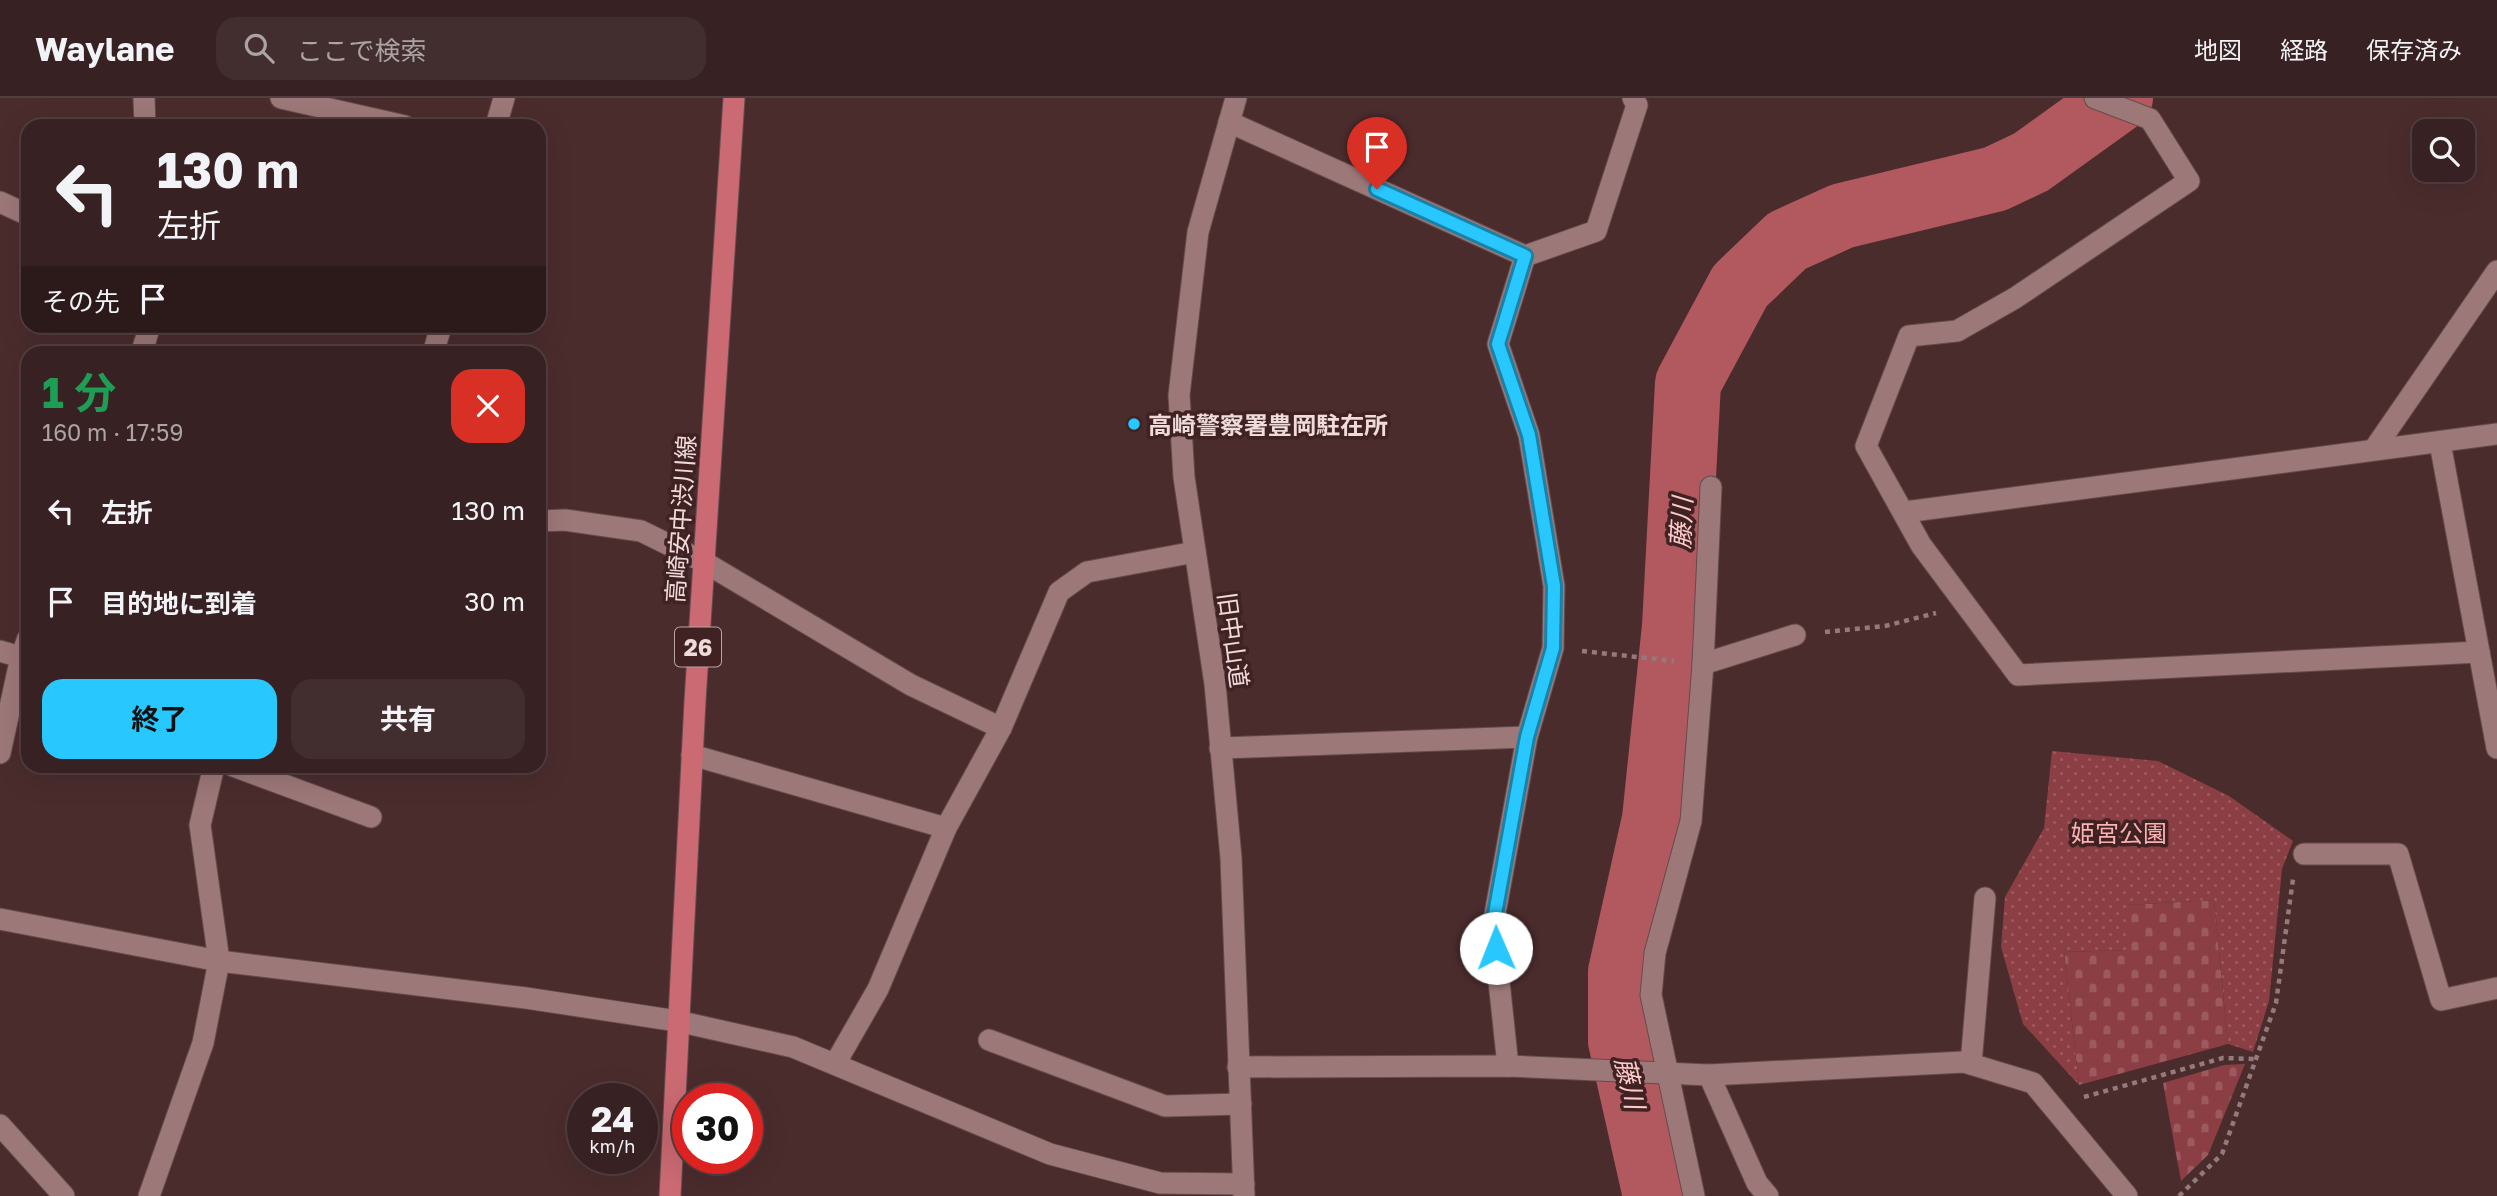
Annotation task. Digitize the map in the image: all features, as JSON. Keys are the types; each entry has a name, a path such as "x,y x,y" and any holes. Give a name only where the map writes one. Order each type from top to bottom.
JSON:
{"main road":[{"name":"高崎安中渋川線","path":"670,1196 692,755 734,98"}],"street":[{"path":"144,98 145,119"},
{"path":"281,98 374,119"},
{"path":"498,119 504,98"},
{"name":"旧中山道","path":"1236,98 1198,232 1179,395 1184,477 1214,684 1231,858 1244,1190"},
{"path":"1229,122 1525,256 1596,231 1637,105 1633,98"},
{"path":"2096,99 2150,119 2189,181 2015,298 1957,331 1909,336 1867,446 1921,545 2018,675 2479,652"},
{"path":"0,202 21,212"},
{"path":"1508,1066 1493,925 1527,737 1553,648 1554,586 1529,435 1498,344 1525,256"},
{"path":"2375,448 2497,271"},
{"path":"1905,512 2497,434"},
{"path":"2440,443 2497,748"},
{"path":"1694,1196 1656,1074 1651,995 1655,953 1690,821 1703,664 1711,487"},
{"path":"546,521 565,520 641,531 704,562 911,685 1002,728"},
{"path":"835,1064 878,989 946,828 1002,728 1059,592 1087,572 1195,552"},
{"path":"1703,664 1795,635"},
{"path":"0,753 19,659"},
{"path":"1220,748 1527,737"},
{"path":"692,755 946,828"},
{"path":"149,1196 203,1043 219,961 200,825 212,773"},
{"path":"252,773 371,817"},
{"path":"2304,853 2398,854 2441,1000 2497,988"},
{"path":"1971,1064 1985,898"},
{"path":"0,919 219,961 526,998 677,1021 793,1047 1049,1154 1160,1182 1244,1190"},
{"path":"989,1040 1165,1106 1241,1104"},
{"path":"1238,1066 1508,1066 1709,1075 1971,1064 2033,1083 2127,1196"},
{"path":"1709,1075 1757,1183 1768,1196"},
{"path":"0,1125 64,1196"}],"path":[{"path":"1795,635 1885,625 1939,612"},
{"path":"1553,648 1652,658"},
{"path":"2179,1196 2222,1154 2276,1003 2294,868 2304,853"},
{"path":"2085,1098 2223,1058 2256,1059"}],"green space":[{"name":"姫宮公園","path":"2052,751 2158,761 2229,796 2293,841 2282,869 2269,1001 2253,1052 2228,1044 2214,900 2127,905 2126,950 2064,952 2079,1085 2023,1024 2001,947 2005,897 2044,828"},
{"path":"2214,900 2228,1044 2079,1085 2064,952 2126,950 2126,905"},
{"path":"2245,1064 2208,1155 2181,1181 2163,1083 2224,1065"}],"waterway":[{"name":"藤川","path":"1656,1196 1621,1041 1621,972 1655,819 1675,626 1688,383 1740,286 1787,241 1842,216 1995,179 2031,162 2120,98"}],"place":[{"name":"高崎警察署豊岡駐在所","path":"1134,424"}],"route":[{"path":"1377,189 1525,256 1498,344 1529,435 1554,586 1553,648 1527,737 1493,925 1496,948"}]}
